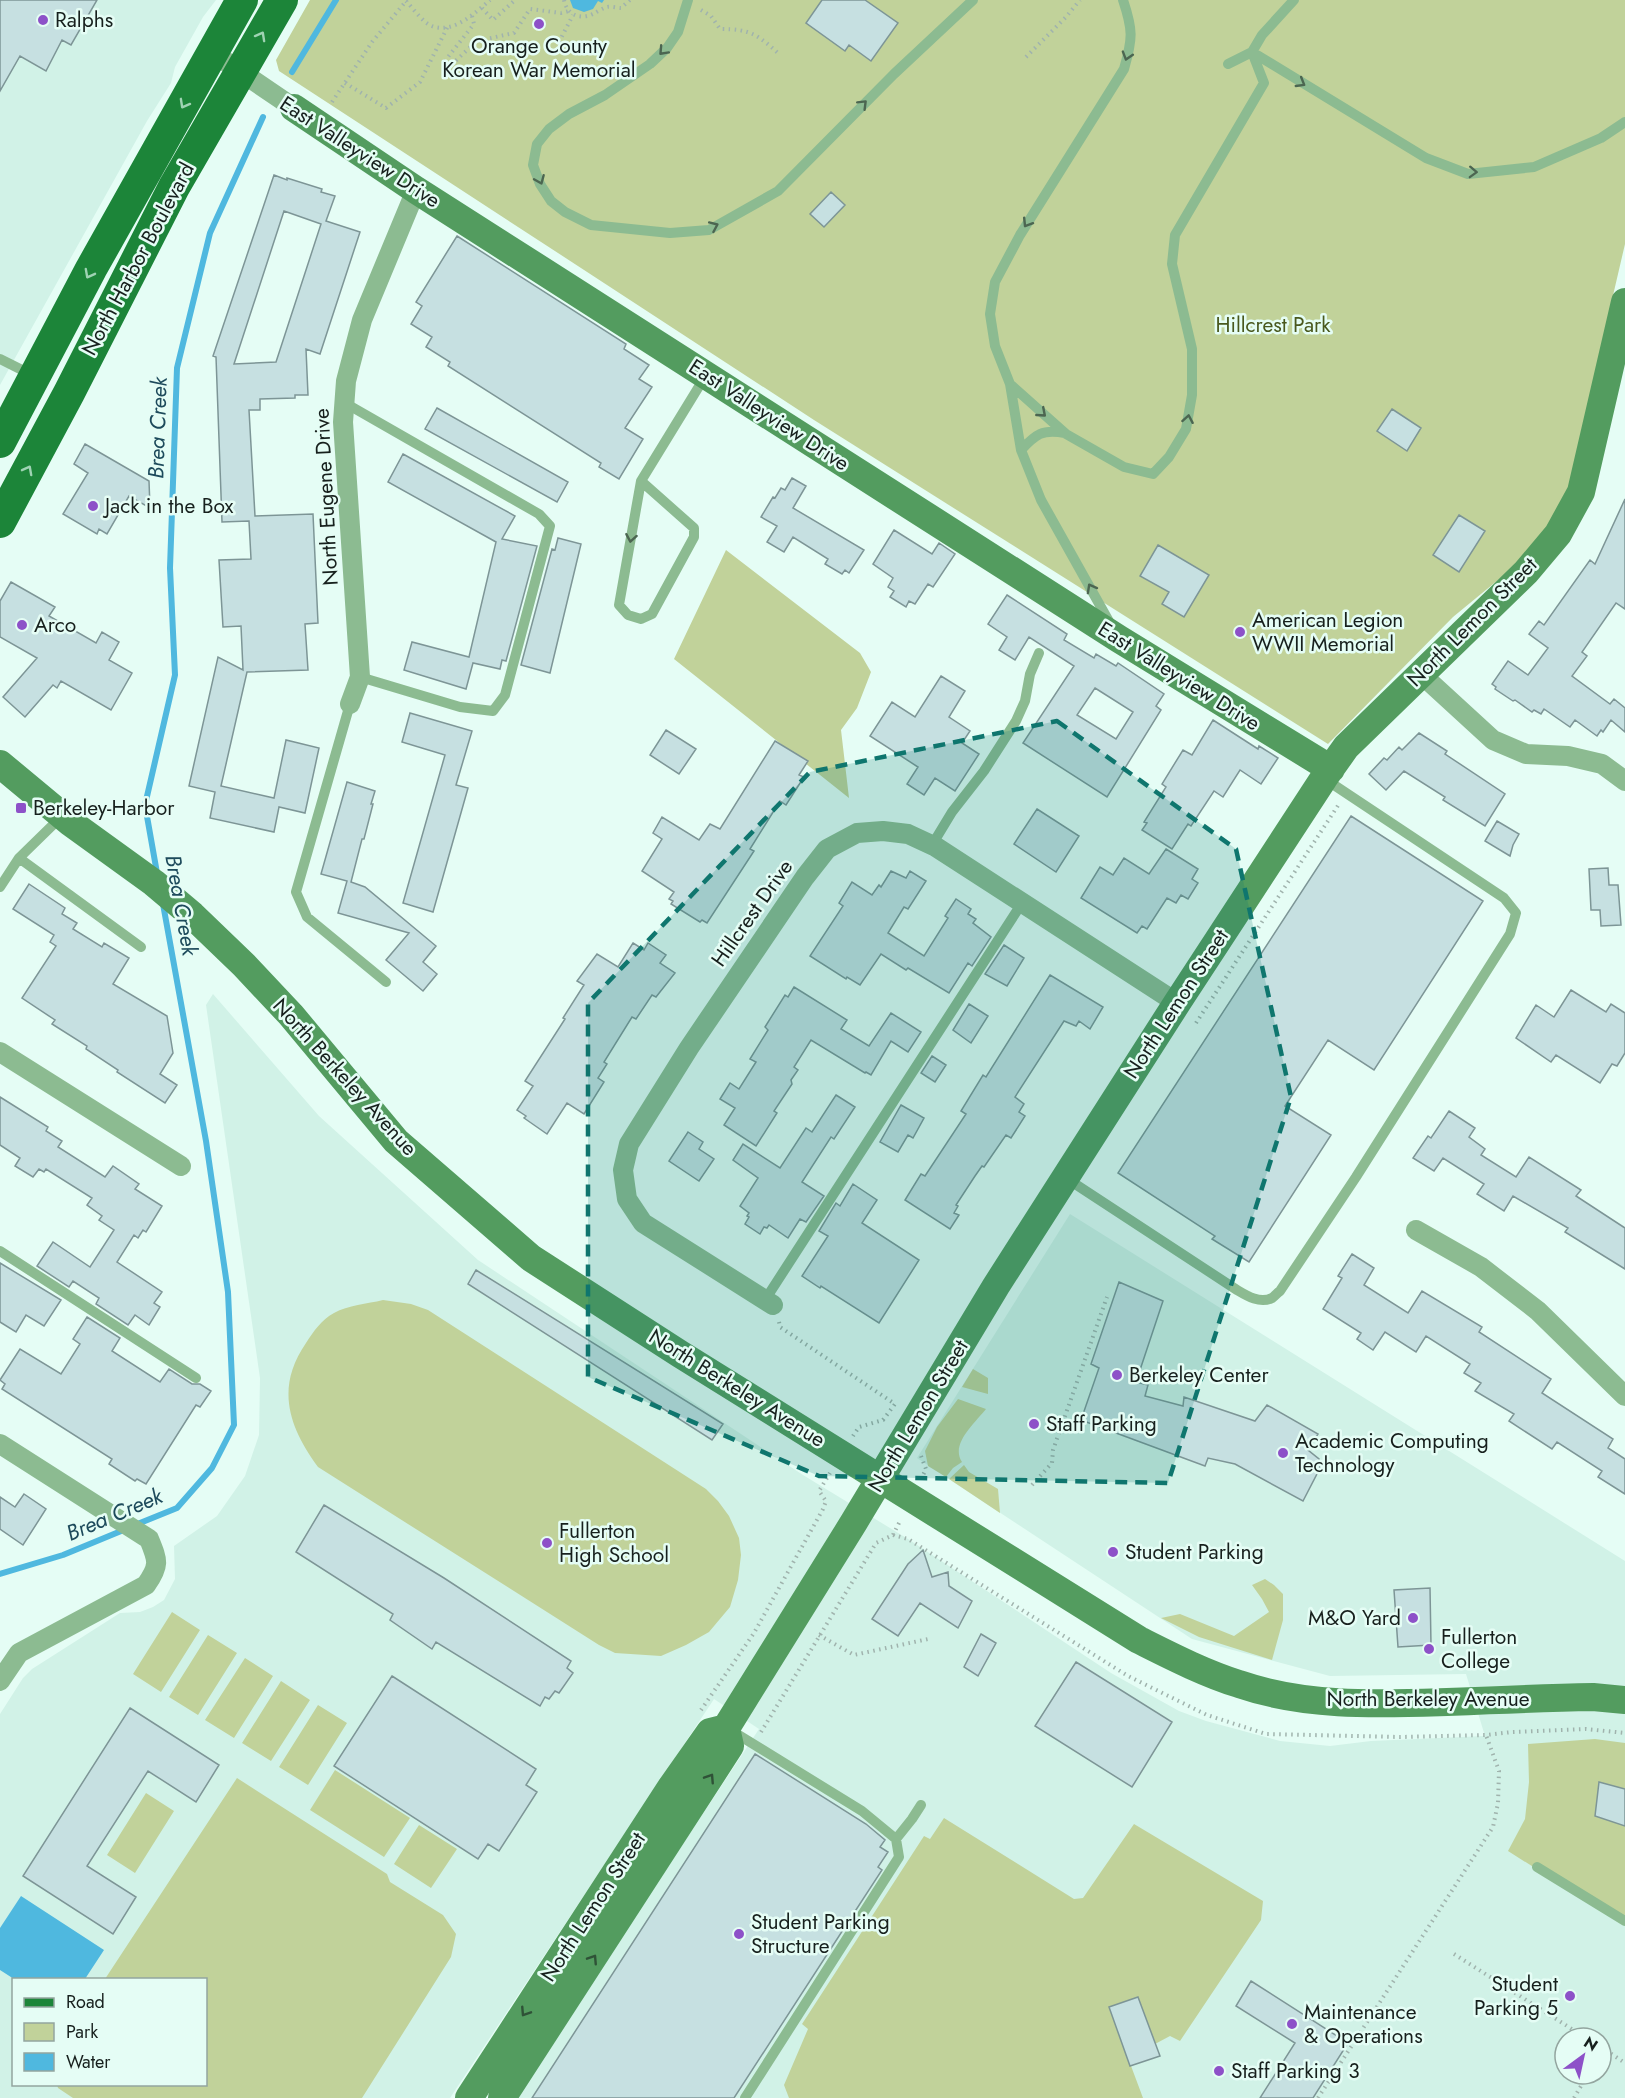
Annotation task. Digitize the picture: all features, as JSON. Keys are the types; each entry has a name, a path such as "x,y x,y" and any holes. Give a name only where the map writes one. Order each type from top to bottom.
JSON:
{"main road":[{"name":"North Harbor Boulevard","path":"0,442 92,269 242,0"},
{"name":"North Harbor Boulevard","path":"0,522 174,187 282,0"}],"street":[{"name":"East Valleyview Drive","path":"213,53 416,190 1119,639 1333,780"},
{"name":"North Eugene Drive","path":"350,705 360,677 344,433 346,381 362,320 416,190"},
{"name":"North Lemon Street","path":"502,2098 631,1888 730,1746 726,1728 996,1286 1177,1003 1333,780 1346,747 1526,572 1558,534 1581,492 1625,302"},
{"path":"1421,674 1493,740 1526,754 1568,756 1602,764 1625,781"},
{"name":"North Berkeley Avenue","path":"0,764 192,915 291,1015 396,1141 531,1258 680,1354 1139,1640 1183,1662 1240,1684 1283,1695 1340,1703 1381,1704 1593,1697 1625,1700"},
{"name":"Hillcrest Drive","path":"769,1302 643,1223 627,1199 623,1170 629,1144 689,1048 805,877 827,849 857,833 883,831 908,834 932,845 1177,1003"},
{"path":"0,1052 181,1166"},
{"path":"1416,1230 1481,1267 1538,1311 1625,1396"},
{"path":"0,1444 149,1539 157,1557 157,1570 146,1586 19,1653 0,1681"},
{"name":"North Lemon Street","path":"469,2098 677,1792 710,1732 726,1728"}],"lane":[{"path":"688,3 678,32 667,48 650,64 605,94 569,114 549,129 537,144 534,165 540,184 551,201 591,225 670,233 709,230 778,191 894,74 973,0"},
{"path":"1119,639 1041,500 1021,450 1010,384 995,346 990,314 995,282 1020,235 1124,69 1132,27 1123,0"},
{"path":"1228,64 1252,52 1262,34 1294,0"},
{"path":"1010,384 1066,434 1124,467 1153,474 1169,457 1186,429 1192,395 1192,349 1172,264 1175,235 1264,83 1252,52"},
{"path":"1252,52 1426,158 1468,174 1534,167 1601,138 1625,122"},
{"path":"0,359 35,377"},
{"path":"641,481 694,528 694,537 652,614 641,619 628,615 619,605 641,481 706,375"},
{"path":"345,403 540,514 550,526 505,695 493,711 460,706 360,677"},
{"path":"1021,450 1036,435 1052,431 1066,434"},
{"path":"932,845 952,812 984,771 1016,721 1025,701 1030,674 1039,653"},
{"path":"350,705 296,892 307,917 386,982"},
{"path":"1066,1178 1252,1299 1272,1298 1280,1291 1356,1177 1510,934 1516,913 1504,898 1333,780"},
{"path":"0,887 19,858 62,815"},
{"path":"19,858 141,947"},
{"path":"769,1302 1022,903"},
{"path":"0,1251 196,1378"},
{"path":"726,1728 862,1811 896,1839 899,1857 745,2098"},
{"path":"896,1839 921,1805"},
{"path":"1537,1867 1625,1921"}],"path":[{"path":"332,102 372,42 407,1 422,19 435,27 454,26 472,16 490,0"},
{"path":"482,8 493,20 515,0"},
{"path":"564,0 569,11 579,17 588,16 607,7 621,8 630,0"},
{"path":"1026,57 1080,0"},
{"path":"688,3 711,16 720,29 742,29 762,39 779,54"},
{"path":"472,16 474,24 444,62 450,66 477,41 514,33 530,9 561,13 569,11"},
{"path":"559,42 573,15"},
{"path":"345,83 386,108 420,82 448,26"},
{"path":"1196,1023 1333,780"},
{"path":"1032,1485 1052,1463 1053,1450 1107,1298"},
{"path":"700,1711 754,1634 823,1509 826,1501 819,1491 859,1427 883,1420 896,1404 780,1327 769,1302"},
{"path":"754,1744 876,1542 893,1535 926,1469 921,1455"},
{"path":"819,1635 854,1655 928,1639"},
{"path":"1318,2098 1493,1827 1498,1803 1499,1771 1486,1735"},
{"path":"1454,1954 1567,2026"}],"highlighted area":[{"path":"1057,721 1236,849 1291,1097 1168,1483 819,1476 588,1377 588,1003 810,772"}],"shaded area":[{"path":"0,0 216,0 203,17 175,67 171,83 147,121 0,385"},
{"name":"Fullerton High School","path":"213,994 319,1116 478,1260 803,1475 908,1539 1111,1673 1179,1711 1206,1721 1280,1741 1330,1746 1371,1741 1485,1736 1466,1674 1330,1676 1192,1639 917,1458 1070,1214 1625,1561 1625,2098 515,2098 759,1729 714,1699 450,2098 0,2098 0,1714 23,1678 32,1669 120,1613 140,1612 164,1600 175,1579 174,1546 217,1516 245,1476 259,1435 260,1378 206,1005"}],"green space":[{"name":"Hillcrest Park","path":"310,0 1625,0 1625,244 1594,377 1577,468 1548,539 1453,617 1328,744 814,420 279,71 276,60"},
{"path":"726,550 860,653 871,672 857,708 841,730 849,798 674,659"},
{"path":"383,1300 411,1304 428,1310 706,1489 718,1501 729,1516 739,1538 741,1555 738,1580 730,1607 709,1632 661,1656 615,1653 318,1467 293,1422 289,1391 296,1360 315,1330 329,1316 345,1308"},
{"path":"973,1369 988,1378 988,1394 962,1387"},
{"path":"958,1399 986,1409 961,1441 959,1455 962,1462 946,1477 928,1466 925,1451 937,1427"},
{"path":"964,1465 969,1472 998,1489 1000,1513 949,1479"},
{"path":"1265,1579 1283,1594 1283,1620 1272,1660 1199,1637 1161,1618 1180,1614 1234,1636 1269,1612 1252,1585"},
{"path":"172,1612 200,1630 161,1692 133,1674"},
{"path":"208,1635 237,1653 198,1715 169,1697"},
{"path":"245,1658 273,1676 234,1738 205,1720"},
{"path":"281,1681 310,1700 271,1761 242,1743"},
{"path":"318,1705 347,1723 308,1785 279,1767"},
{"path":"1595,1739 1625,1743 1625,1925 1508,1851 1525,1819 1529,1782 1528,1744"},
{"path":"335,1770 410,1818 384,1857 310,1810"},
{"path":"237,1778 387,1874 390,1882 443,1915 456,1934 451,1957 362,2098 73,2098 57,2086 207,2086 207,1978 106,1978"},
{"path":"146,1793 174,1811 135,1873 107,1855"},
{"path":"944,1818 1074,1899 1083,1898 1134,1824 1263,1901 1261,1920 1180,2041 1170,2036 1155,2044 1138,1997 1109,2007 1143,2098 789,2098 784,2085 808,2029 802,2024 924,1836 930,1839"},
{"path":"419,1825 457,1849 431,1888 394,1864"}],"water":[{"path":"570,0 604,0 602,3 598,1 593,9 584,12 573,8"},
{"path":"21,1896 104,1950 86,1978 12,1978 0,1970 0,1928"}],"building":[{"name":"Ralphs","path":"0,0 97,0 71,45 62,40 46,71 20,56 0,91"},
{"path":"822,0 865,0 898,23 871,61 849,45 845,51 806,23"},
{"path":"274,175 322,189 321,192 335,196 326,221 360,232 320,354 306,349 308,395 295,395 295,398 260,399 260,410 249,410 255,516 313,514 318,623 305,624 308,670 247,672 221,786 274,798 286,740 319,748 305,813 279,807 274,832 210,818 215,792 189,786 218,657 243,670 241,626 223,627 219,560 251,559 249,521 222,522 216,357 213,356","holes":["284,211 321,224 276,362 234,364"]},
{"path":"831,192 845,205 824,227 810,214"},
{"path":"457,236 626,344 624,349 649,365 639,379 652,387 625,428 643,439 619,479 599,467 601,463 448,366 450,362 426,347 432,337 411,324 422,306 416,302"},
{"path":"437,408 568,482 557,502 425,429"},
{"path":"1392,409 1421,428 1407,451 1377,431"},
{"path":"85,444 149,481 150,508 129,496 107,534 99,529 97,534 63,514 88,473 74,464"},
{"path":"403,454 515,516 502,539 537,546 506,661 502,660 500,669 473,663 466,689 404,670 412,642 469,657 496,542 388,482"},
{"path":"792,478 806,486 793,508 864,550 849,573 845,570 842,574 825,564 828,559 793,537 784,552 767,542 777,526 761,517 773,497 775,498 781,488 785,490"},
{"path":"1625,499 1625,609 1616,603 1582,652 1587,656 1572,676 1610,704 1614,699 1625,708 1625,732 1611,720 1603,732 1601,730 1597,736 1575,720 1570,727 1544,709 1541,714 1534,710 1532,712 1495,689 1496,687 1492,684 1508,661 1528,675 1548,648 1529,634 1539,621 1544,625 1590,560 1595,564"},
{"path":"1459,515 1485,531 1459,572 1433,555"},
{"path":"894,530 932,554 939,543 955,554 933,587 928,584 915,604 909,601 906,607 890,597 894,591 888,587 893,578 873,564"},
{"path":"558,538 581,544 550,673 521,665 552,549 555,550"},
{"path":"1158,545 1209,575 1184,617 1162,604 1169,592 1140,576"},
{"path":"11,582 55,607 49,616 96,643 102,632 119,642 109,660 132,673 111,710 61,681 57,688 53,685 25,717 3,697 37,658 0,637 0,601"},
{"path":"1007,595 1067,634 1064,640 1094,658 1096,654 1116,666 1118,663 1164,694 1156,706 1161,710 1107,797 1023,743 1074,666 1029,637 1015,660 999,650 1007,637 988,624","holes":["1095,688 1133,712 1116,739 1077,715"]},
{"path":"941,676 965,691 949,717 970,731 962,743 979,754 955,791 935,778 924,795 907,784 918,767 870,736 892,702 915,717"},
{"path":"410,713 472,731 456,785 468,788 433,912 403,903 445,755 402,742"},
{"path":"1213,720 1258,749 1259,746 1278,758 1261,784 1240,770 1223,797 1214,791 1191,826 1188,824 1172,849 1142,830 1147,823 1144,822 1166,787 1162,784 1183,750 1192,755"},
{"path":"666,730 696,749 679,774 650,755"},
{"path":"1419,733 1447,751 1445,754 1505,794 1485,826 1443,800 1445,797 1404,771 1386,790 1369,774 1384,758 1387,760 1399,747 1402,750"},
{"path":"775,741 808,761 799,775 804,777 786,805 780,801 750,849 754,851 707,923 702,920 700,922 671,904 673,901 669,899 674,892 642,871 662,839 653,833 662,817 699,840 710,824 720,829"},
{"path":"347,782 375,791 351,882 365,887 436,946 423,962 437,974 423,991 386,960 409,933 338,913 347,881 321,874"},
{"path":"1037,809 1079,836 1056,872 1014,844"},
{"path":"1351,816 1483,901 1374,1070 1328,1040 1285,1106 1331,1135 1249,1262 1212,1239 1215,1236 1118,1173"},
{"path":"1497,821 1519,834 1510,856 1485,841"},
{"path":"1166,849 1198,869 1192,879 1198,883 1188,899 1181,895 1176,903 1167,898 1147,929 1142,926 1137,933 1081,898 1100,867 1113,875 1124,858 1149,874"},
{"path":"1608,868 1609,885 1618,885 1621,925 1601,926 1600,910 1591,910 1589,869"},
{"path":"891,871 906,878 910,871 926,881 908,909 904,907 888,933 924,956 948,918 945,916 956,899 971,909 968,914 976,919 973,923 991,937 972,966 968,963 949,993 881,954 860,985 847,977 846,979 810,956 843,906 839,903 852,882 872,895 879,885 881,887"},
{"path":"29,884 65,908 62,914 77,923 73,929 102,947 104,943 129,958 113,984 167,1016 173,1053 160,1074 177,1085 165,1103 117,1072 118,1070 86,1049 87,1046 52,1024 55,1020 22,998 56,946 50,942 54,935 13,909"},
{"path":"633,943 644,950 648,943 666,955 660,963 675,973 656,997 652,995 636,1019 632,1017 604,1062 607,1064 598,1078 604,1082 584,1114 567,1103 547,1134 524,1118 526,1116 517,1110 533,1086 525,1081 565,1019 563,1018 584,985 577,981 597,954 618,967"},
{"path":"1004,945 1024,958 1007,986 985,974"},
{"path":"1050,975 1103,1007 1090,1029 1079,1021 1076,1026 1064,1021 1015,1097 1024,1104 1019,1112 1025,1116 1011,1138 1006,1135 975,1176 956,1205 958,1206 954,1213 959,1215 950,1229 905,1200 921,1174 925,1176 966,1114 961,1111 983,1075 986,1077"},
{"path":"794,987 847,1020 841,1029 869,1046 891,1013 921,1032 908,1052 891,1041 871,1075 811,1040 794,1067 798,1070 791,1080 792,1084 774,1111 777,1113 756,1146 724,1125 735,1108 720,1099 730,1083 739,1089 756,1062 750,1059 768,1030 765,1027 785,995 788,997"},
{"path":"1571,990 1606,1012 1611,1004 1625,1013 1625,1053 1617,1066 1612,1064 1600,1083 1556,1055 1551,1062 1516,1038 1536,1005 1554,1017"},
{"path":"969,1004 988,1016 971,1043 953,1030"},
{"path":"932,1056 946,1065 935,1082 921,1073"},
{"path":"836,1095 855,1107 834,1139 831,1137 802,1182 824,1196 806,1222 800,1219 788,1238 769,1225 767,1228 764,1227 760,1234 745,1224 749,1213 740,1206 758,1178 733,1160 743,1144 780,1168 806,1128 812,1132"},
{"path":"0,1097 48,1127 46,1131 62,1141 58,1147 105,1177 113,1166 139,1184 135,1189 162,1206 146,1232 143,1230 138,1238 134,1235 117,1262 162,1292 154,1303 160,1307 149,1325 135,1315 128,1325 96,1304 99,1298 73,1281 69,1287 37,1266 53,1242 90,1267 114,1230 99,1220 102,1216 87,1205 92,1198 46,1169 44,1172 39,1169 33,1177 15,1166 20,1158 0,1145"},
{"path":"901,1105 924,1118 913,1138 908,1135 898,1152 880,1142"},
{"path":"1449,1111 1475,1128 1469,1137 1485,1149 1481,1155 1516,1177 1529,1157 1581,1190 1576,1196 1625,1228 1625,1269 1565,1232 1568,1228 1513,1196 1504,1211 1477,1194 1484,1184 1443,1158 1434,1171 1413,1158 1428,1136 1431,1138"},
{"path":"688,1132 703,1142 699,1149 714,1159 699,1181 669,1161"},
{"path":"853,1184 877,1200 862,1223 919,1260 879,1323 802,1276 828,1236 819,1231 836,1203 840,1206"},
{"path":"1352,1254 1374,1268 1364,1285 1408,1313 1422,1291 1482,1327 1479,1332 1551,1379 1542,1393 1613,1439 1608,1448 1625,1459 1625,1494 1598,1477 1602,1471 1557,1442 1552,1449 1509,1421 1514,1414 1475,1391 1481,1383 1464,1373 1470,1364 1426,1336 1416,1352 1385,1332 1373,1350 1357,1339 1361,1333 1323,1309 1342,1278 1338,1276"},
{"path":"0,1263 61,1300 44,1326 26,1315 16,1332 0,1322"},
{"path":"476,1270 723,1424 712,1440 468,1284"},
{"name":"Berkeley Center","path":"1119,1282 1163,1301 1136,1382 1148,1385 1145,1396 1183,1406 1184,1397 1255,1421 1267,1405 1318,1434 1308,1450 1319,1459 1320,1468 1303,1501 1235,1464 1208,1458 1205,1466 1081,1420 1099,1368 1091,1364"},
{"path":"87,1317 120,1338 112,1351 160,1382 169,1369 192,1384 200,1384 211,1391 200,1407 196,1405 146,1484 137,1479 135,1481 109,1464 112,1459 2,1389 5,1384 0,1380 20,1349 61,1374 80,1344 73,1339"},
{"path":"24,1494 46,1509 23,1545 0,1529 0,1497 15,1507"},
{"path":"324,1505 444,1578 571,1661 567,1668 573,1673 559,1693 555,1691 549,1699 545,1697 540,1706 436,1642 432,1649 390,1620 393,1614 296,1552"},
{"path":"923,1550 932,1577 948,1572 949,1586 972,1601 958,1628 920,1603 898,1636 872,1619 908,1564"},
{"name":"M&O Yard","path":"1430,1588 1431,1645 1398,1647 1394,1590"},
{"path":"981,1634 996,1643 978,1676 964,1667"},
{"path":"1076,1662 1172,1722 1132,1787 1035,1726"},
{"path":"392,1676 536,1769 526,1785 537,1792 499,1851 488,1844 478,1859 334,1766"},
{"path":"130,1708 219,1765 196,1802 148,1771 87,1866 136,1897 113,1934 23,1876"},
{"name":"Student Parking Structure","path":"755,1754 866,1824 885,1840 880,1847 888,1852 878,1867 882,1870 734,2098 532,2098"},
{"path":"1599,1782 1625,1789 1625,1826 1595,1816"},
{"name":"Maintenance & Operations","path":"1251,1981 1348,2043 1313,2098 1260,2098 1295,2043 1236,2006"},
{"path":"1138,1997 1160,2056 1130,2066 1109,2007"}],"waterway":[{"name":"Brea Creek","path":"292,72 336,0"},
{"name":"Brea Creek","path":"157,873 145,805 175,675 170,568 177,368 210,233 263,117"},
{"name":"Brea Creek","path":"135,1525 177,1508 212,1468 234,1425 228,1292 206,1141 163,904"},
{"name":"Brea Creek","path":"0,1574 63,1555 126,1529"}],"place":[{"name":"Ralphs","path":"43,20"},
{"name":"Orange County Korean War Memorial","path":"539,24"},
{"name":"Jack in the Box","path":"93,506"},
{"name":"Arco","path":"22,625"},
{"name":"American Legion WWII Memorial","path":"1240,632"},
{"name":"Berkeley-Harbor","path":"21,808"},
{"name":"Berkeley Center","path":"1117,1375"},
{"name":"Staff Parking","path":"1034,1424"},
{"name":"Academic Computing Technology","path":"1283,1453"},
{"name":"Fullerton High School","path":"547,1543"},
{"name":"Student Parking","path":"1113,1552"},
{"name":"M&O Yard","path":"1413,1618"},
{"name":"Fullerton College","path":"1429,1649"},
{"name":"Student Parking Structure","path":"739,1934"},
{"name":"Student Parking 5","path":"1570,1996"},
{"name":"Maintenance & Operations","path":"1292,2024"},
{"name":"Staff Parking 3","path":"1219,2071"}]}
